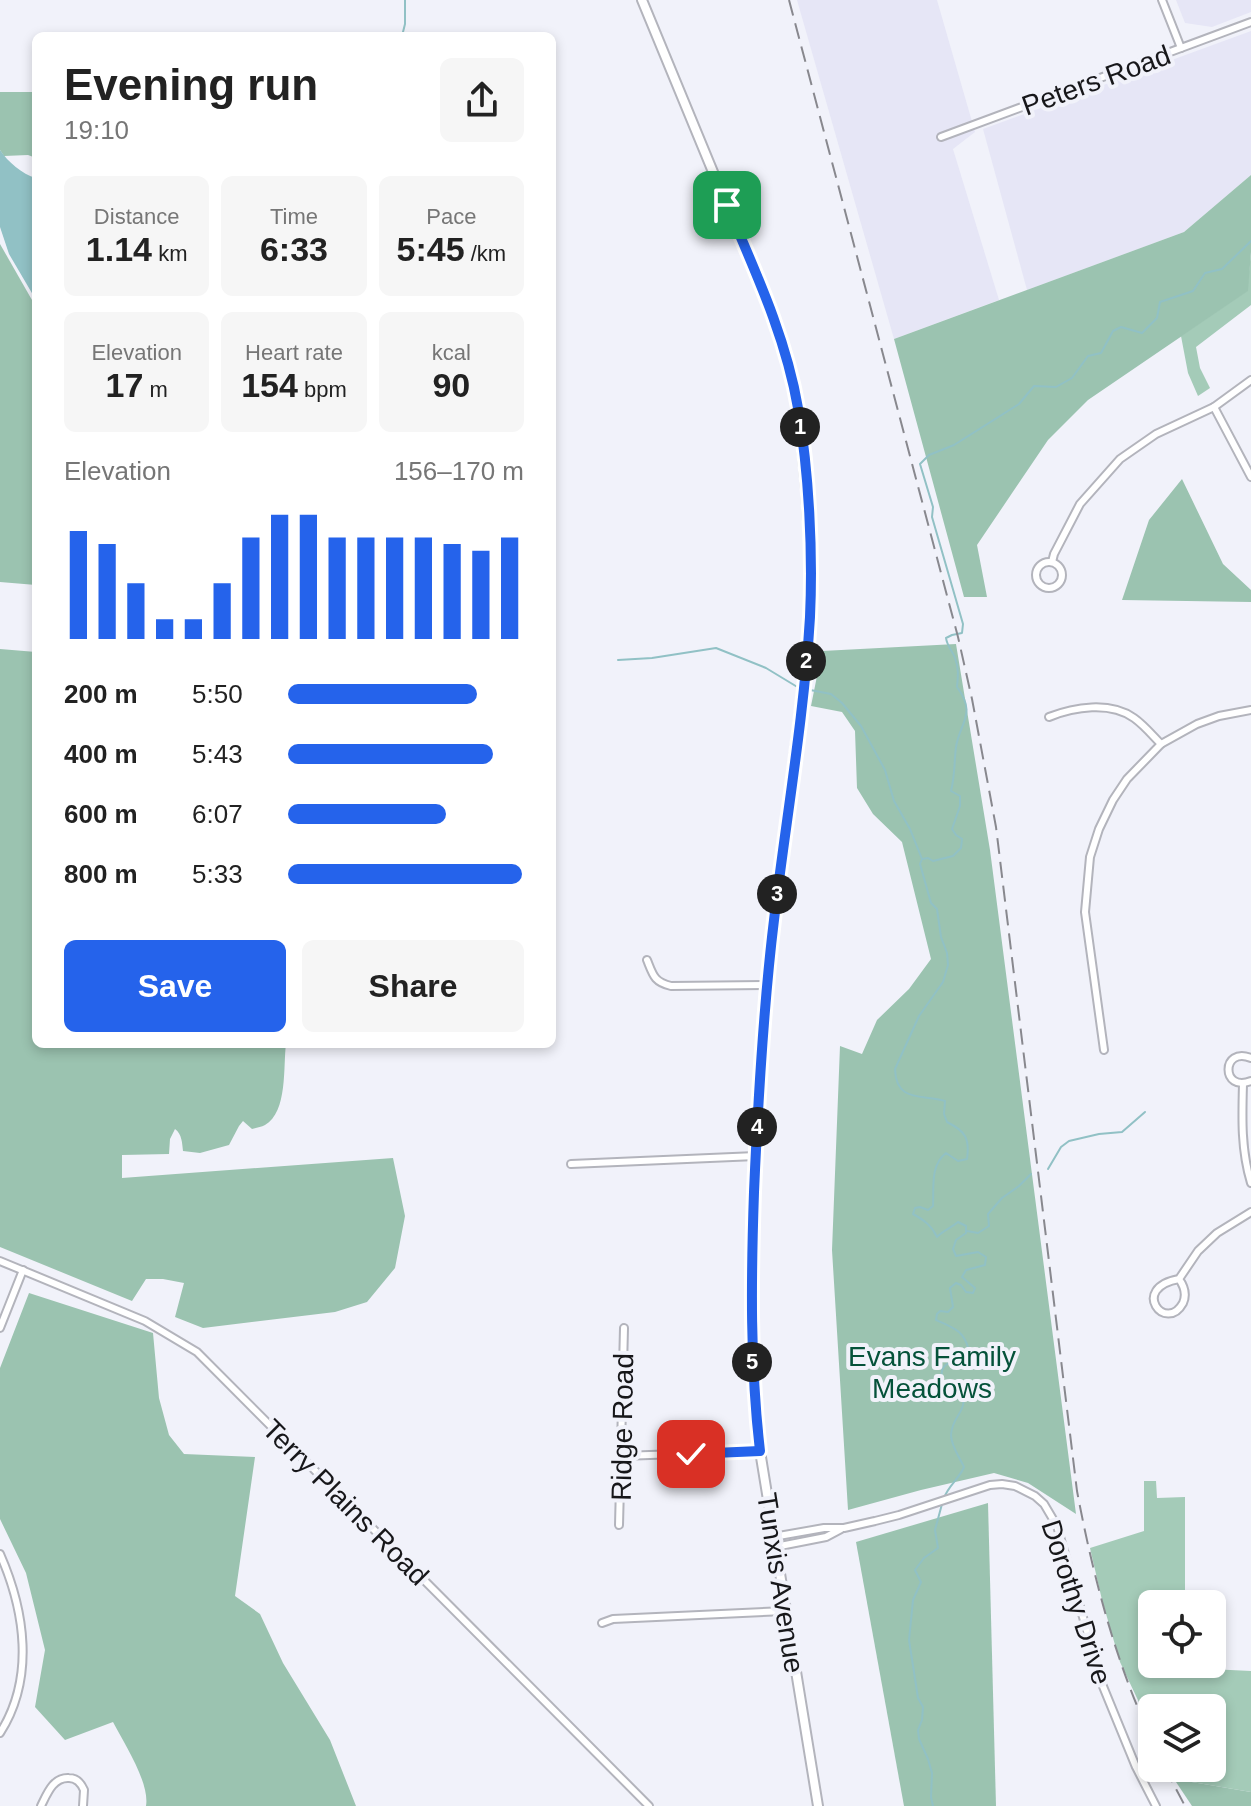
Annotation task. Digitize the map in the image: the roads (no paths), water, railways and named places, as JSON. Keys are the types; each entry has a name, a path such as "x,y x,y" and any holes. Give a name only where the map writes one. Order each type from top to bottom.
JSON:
{"main road":[{"name":"Tunxis Avenue","path":"642,0 766,298 794,385 804,458 810,616 766,985 756,1156 751,1329 760,1451 818,1806"}],"street":[{"path":"1162,0 1181,48"},
{"name":"Peters Road","path":"941,137 1251,22"},
{"path":"1052,562 1080,504 1120,459 1156,434 1214,407 1251,380"},
{"path":"1214,407 1251,477"},
{"path":"1052,562 1061,569 1062,577 1054,588 1045,588 1038,583 1036,570 1041,564 1052,562"},
{"path":"1049,717 1070,709 1092,707 1122,712 1135,718 1161,744"},
{"path":"1104,1050 1085,912 1090,857 1099,829 1127,779 1161,744 1197,724 1251,710"},
{"path":"647,960 652,975 660,983 671,986 766,985"},
{"path":"1251,1058 1239,1056 1229,1065 1231,1079 1243,1084 1251,1081"},
{"path":"1243,1084 1242,1136 1244,1160 1251,1183"},
{"path":"571,1164 756,1156"},
{"path":"1179,1279 1185,1295 1182,1305 1176,1311 1161,1313 1153,1301 1163,1284 1179,1279 1198,1251 1217,1233 1251,1212"},
{"name":"Terry Plains Road","path":"0,1261 145,1321 197,1352 649,1806"},
{"path":"0,1328 23,1270"},
{"name":"Ridge Road","path":"619,1525 624,1328"},
{"path":"622,1456 760,1451"},
{"name":"Dorothy Drive","path":"774,1542 824,1528 844,1528 899,1515 990,1485 1015,1486 1035,1496 1044,1504 1057,1526 1104,1689 1132,1759 1156,1806"},
{"path":"0,1554 15,1593 22,1624 23,1662 13,1706 0,1733"},
{"path":"602,1623 613,1619 785,1611"},
{"path":"41,1806 55,1782 71,1778 82,1784 83,1806"}],"water":[{"path":"0,150 16,167 32,176 32,293 9,254 0,227"}],"waterway":[{"path":"403,32 405,0"},
{"path":"944,1498 964,1467 951,1435 963,1401 958,1385 943,1381 942,1370 952,1362 965,1369 971,1369 971,1365 969,1349 962,1335 936,1320 937,1314 940,1311 948,1312 953,1307 950,1288 956,1283 966,1292 973,1293 975,1288 962,1277 966,1270 985,1265 986,1257 978,1252 956,1256 953,1249 956,1240 966,1233 966,1226 958,1222 937,1237 927,1224 913,1214 915,1208 928,1210 933,1206 934,1177 941,1158 946,1153 958,1161 967,1159 968,1146 962,1132 947,1122 945,1101 905,1092 896,1080 895,1069 919,1016 943,982 948,965 937,909 931,903 920,864 922,859 933,861 953,856 961,848 962,839 952,829 960,796 951,791 956,747 967,711 957,687 954,655 946,638 962,633 963,624 920,464 929,455 954,445 1019,404 1034,386 1056,387 1072,378 1088,356 1101,353 1113,331 1121,327 1142,333 1157,318 1160,302 1193,291 1205,273 1222,269 1251,241"},
{"path":"618,660 716,648 766,668 799,688"},
{"path":"805,689 831,694 861,726 885,770 894,801 922,859"},
{"path":"1048,1169 1061,1147 1069,1141 1122,1132 1145,1112"},
{"path":"967,1231 978,1233 989,1226 988,1214 1031,1174"},
{"path":"933,1806 932,1773 919,1739 923,1707 918,1698 909,1640 913,1600 921,1582 915,1570 924,1558 938,1548 935,1530 942,1504"}],"railway":[{"path":"789,0 972,699 996,827 1077,1491 1107,1618 1138,1708"},
{"path":"1172,1782 1185,1806"}],"park label":[{"name":"Evans Family Meadows","path":"932,1372"}]}
